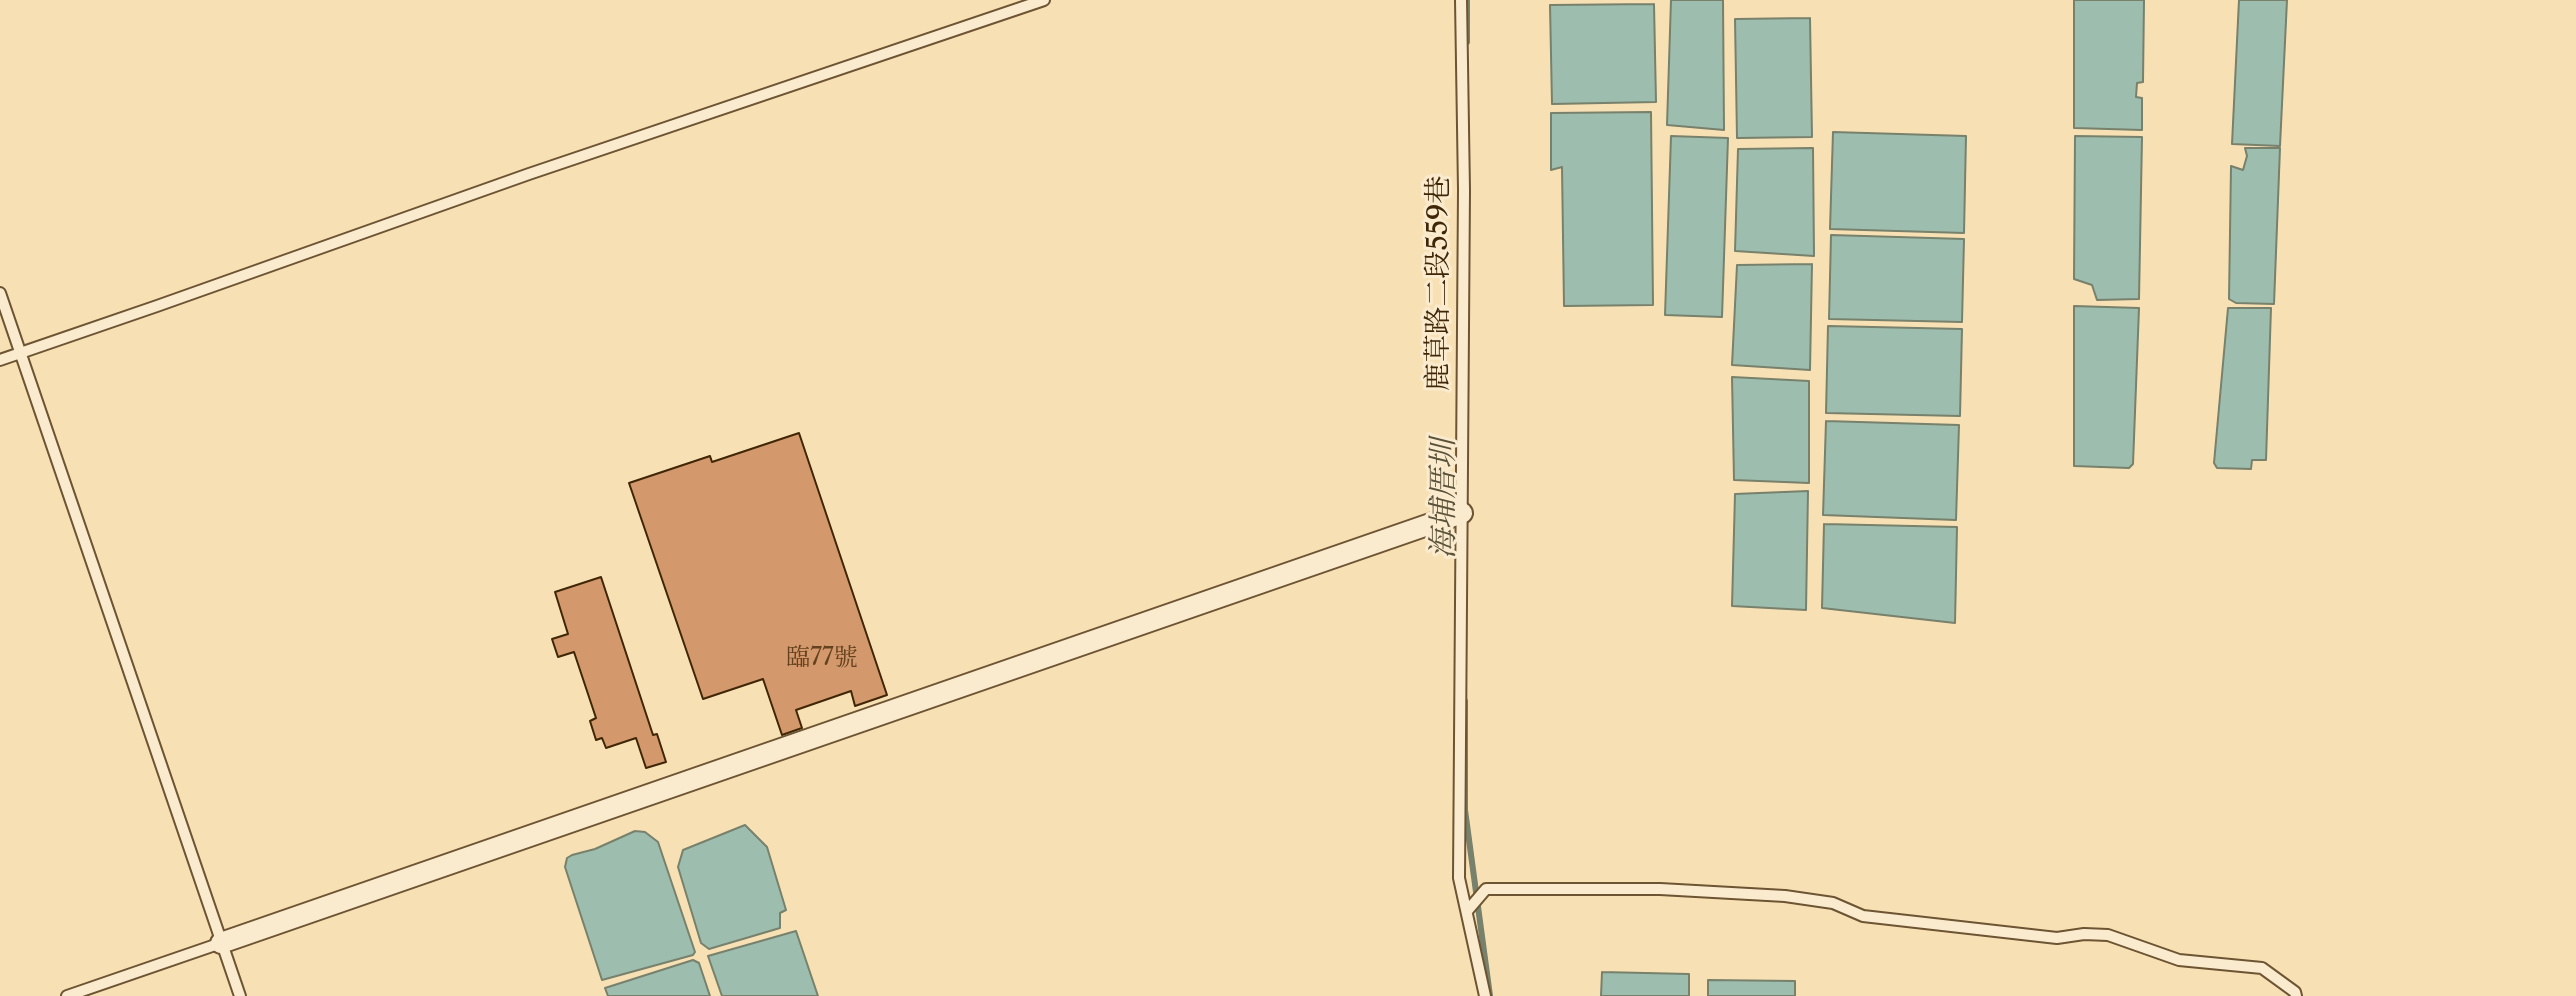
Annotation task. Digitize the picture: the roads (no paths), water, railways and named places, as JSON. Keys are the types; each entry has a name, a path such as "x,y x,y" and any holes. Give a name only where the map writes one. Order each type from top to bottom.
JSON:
{"street":[{"path":"221,943 1462,513"}],"lane":[{"path":"0,360 558,164 1044,0"},
{"name":"鹿草路二段559巷","path":"1461,0 1464,190 1459,878 1485,996"},
{"path":"0,293 240,996"},
{"path":"1468,910 1486,889 1660,889 1785,896 1833,903 1863,916 2057,938 2084,934 2108,935 2179,960 2262,968 2295,992 2296,996"},
{"path":"67,996 221,943"}],"waterway":[{"name":"海埔厝圳","path":"1467,0 1467,42"},
{"name":"海埔厝圳","path":"1465,701 1465,810 1490,996"}]}
